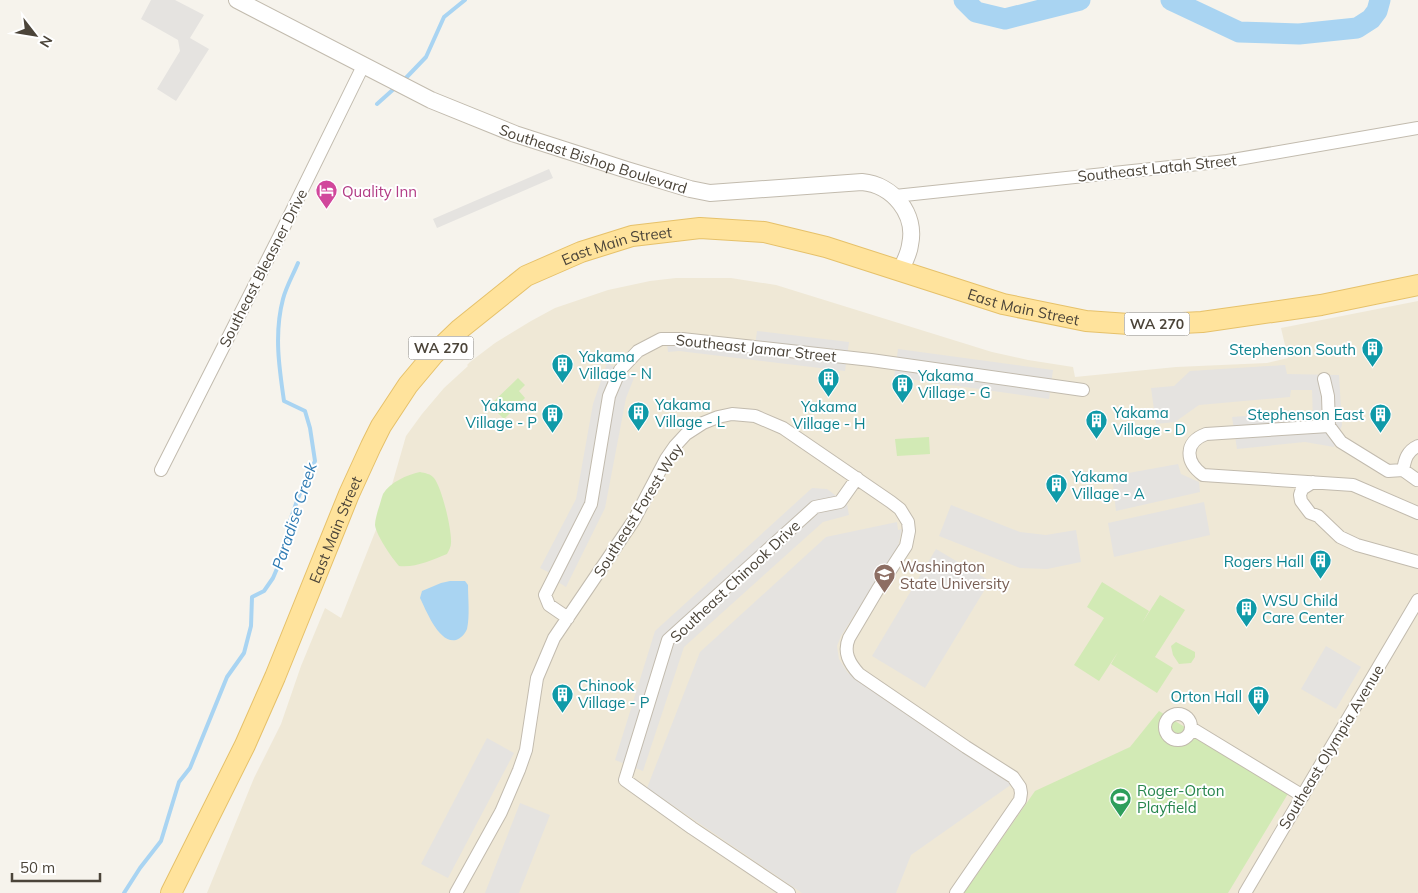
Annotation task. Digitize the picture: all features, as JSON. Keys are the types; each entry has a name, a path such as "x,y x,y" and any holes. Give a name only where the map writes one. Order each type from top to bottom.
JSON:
{"main road":[{"name":"East Main Street","path":"171,893 245,745 275,677 349,494 386,418 408,385 434,354 460,329 526,276 581,252 632,236 700,228 764,232 826,247 1002,304 1086,321 1143,325 1202,322 1321,305 1418,285"}],"street":[{"name":"Southeast Bishop Boulevard","path":"237,0 416,92 515,134 690,189 710,193 862,182 873,183 883,187 895,196 907,212 910,228 910,245 900,271"},
{"name":"Southeast Bleasner Drive","path":"162,470 363,66"},
{"name":"Southeast Latah Street","path":"895,196 1227,161 1418,128"},
{"name":"Southeast Jamar Street","path":"568,618 549,605 545,595 591,504 609,396 620,370 638,351 661,339 682,339 871,360 1083,390"},
{"path":"1324,379 1329,426 1341,442 1388,471 1403,470 1418,479"},
{"name":"Southeast Forest Way","path":"456,893 501,812 520,770 526,750 537,678 554,638 634,520 675,446 686,434 703,423 732,414 755,416 771,421 783,428 857,478 900,509 905,515 909,531 906,546 849,638 846,653 859,674 1013,778 1022,793 1020,800 956,893"},
{"path":"1329,426 1206,434 1193,441 1190,448 1192,464 1203,474 1353,486 1418,513"},
{"path":"1403,470 1407,455 1413,448 1418,446"},
{"name":"Southeast Chinook Drive","path":"789,893 692,828 625,780 668,640 815,507 840,502 857,478"},
{"path":"1288,481 1310,513 1318,516 1340,537 1357,545 1418,562"},
{"path":"1301,502 1300,494 1302,489 1313,482"},
{"name":"Southeast Olympia Avenue","path":"1245,893 1418,600"},
{"path":"1191,728 1302,796"}],"shaded area":[{"path":"151,0 175,0 204,15 190,38 209,49 176,101 157,89 180,51 178,40 141,19"},
{"path":"549,169 553,178 437,228 433,219"},
{"name":"Washington State University","path":"676,278 731,278 776,285 992,352 1073,367 1075,377 1176,367 1267,363 1288,358 1281,328 1418,301 1418,893 207,893 254,778 281,724 301,666 325,608 341,618 387,502 406,436 422,414 470,362 495,343 555,308 608,290 650,281"},
{"path":"757,331 849,342 845,371 679,351 668,352 667,344 678,343 754,352"},
{"path":"898,349 1053,370 1049,399 894,377"},
{"path":"607,363 634,378 626,398 605,508 566,587 540,568 576,499 593,404"},
{"path":"1285,365 1287,374 1339,375 1342,425 1334,447 1305,442 1237,449 1232,417 1297,412 1303,421 1313,420 1312,390 1291,390 1290,397 1199,405 1175,422 1156,424 1151,388 1174,386 1190,371"},
{"path":"1178,464 1181,474 1199,482 1200,492 1116,511 1112,476"},
{"path":"812,488 827,489 847,504 849,515 823,522 684,647 643,771 615,760 655,631"},
{"path":"1204,502 1210,535 1114,557 1108,523"},
{"path":"951,505 1020,532 1046,535 1076,530 1081,562 1047,569 1020,568 939,536"},
{"path":"897,522 898,530 902,529 898,547 841,636 837,646 839,659 848,673 1012,784 911,855 896,893 802,893 647,788 700,652 826,537"},
{"path":"936,549 990,581 925,688 872,656"},
{"path":"1326,646 1361,667 1336,709 1301,689"},
{"path":"487,738 514,753 448,878 421,864"},
{"path":"520,803 550,815 519,893 485,893"}],"green space":[{"path":"518,378 525,385 519,391 525,398 504,419 490,405"},
{"path":"929,437 930,454 897,456 895,439"},
{"path":"420,472 433,477 437,483 448,519 451,546 447,554 435,559 417,565 399,566 378,534 375,525 376,517 382,496 386,490 399,480"},
{"path":"1102,582 1149,611 1142,623 1160,595 1185,610 1155,657 1173,668 1157,693 1111,664 1118,652 1099,681 1074,665 1104,618 1087,607"},
{"path":"1176,642 1195,652 1195,657 1191,663 1179,664 1173,655 1171,646"},
{"path":"1159,711 1289,792 1228,893 964,893 1035,791 1130,747"}],"water":[{"path":"450,581 465,581 468,585 469,613 467,629 463,636 456,640 450,640 439,632 420,598 422,591"}],"waterway":[{"name":"Paradise Creek","path":"403,81 426,57 444,17 465,0"},
{"path":"964,0 976,12 1005,19 1080,0"},
{"path":"1171,0 1239,32 1299,34 1357,28 1371,19 1377,11 1380,0"},
{"name":"Paradise Creek","path":"377,104 396,87"},
{"name":"Paradise Creek","path":"124,893 161,841 179,782 190,768 227,677 244,653 251,626 252,597 264,591 273,578 287,545 289,524 298,498 315,461 310,428 305,411 284,401 279,363 278,337 280,312 286,290 298,263"}],"place":[{"name":"Quality Inn","path":"326,210"},
{"name":"Stephenson South","path":"1372,368"},
{"name":"Yakama Village - N","path":"563,384"},
{"name":"Yakama Village - H","path":"829,397"},
{"name":"Yakama Village - G","path":"902,403"},
{"name":"Yakama Village - L","path":"639,432"},
{"name":"Yakama Village - P","path":"553,433"},
{"name":"Stephenson East","path":"1380,433"},
{"name":"Yakama Village - D","path":"1097,440"},
{"name":"Yakama Village - A","path":"1056,504"},
{"name":"Rogers Hall","path":"1320,580"},
{"name":"Washington State University","path":"884,594"},
{"name":"WSU Child Care Center","path":"1246,628"},
{"name":"Chinook Village - P","path":"562,713"},
{"name":"Orton Hall","path":"1258,715"},
{"name":"Roger-Orton Playfield","path":"1121,818"}]}
